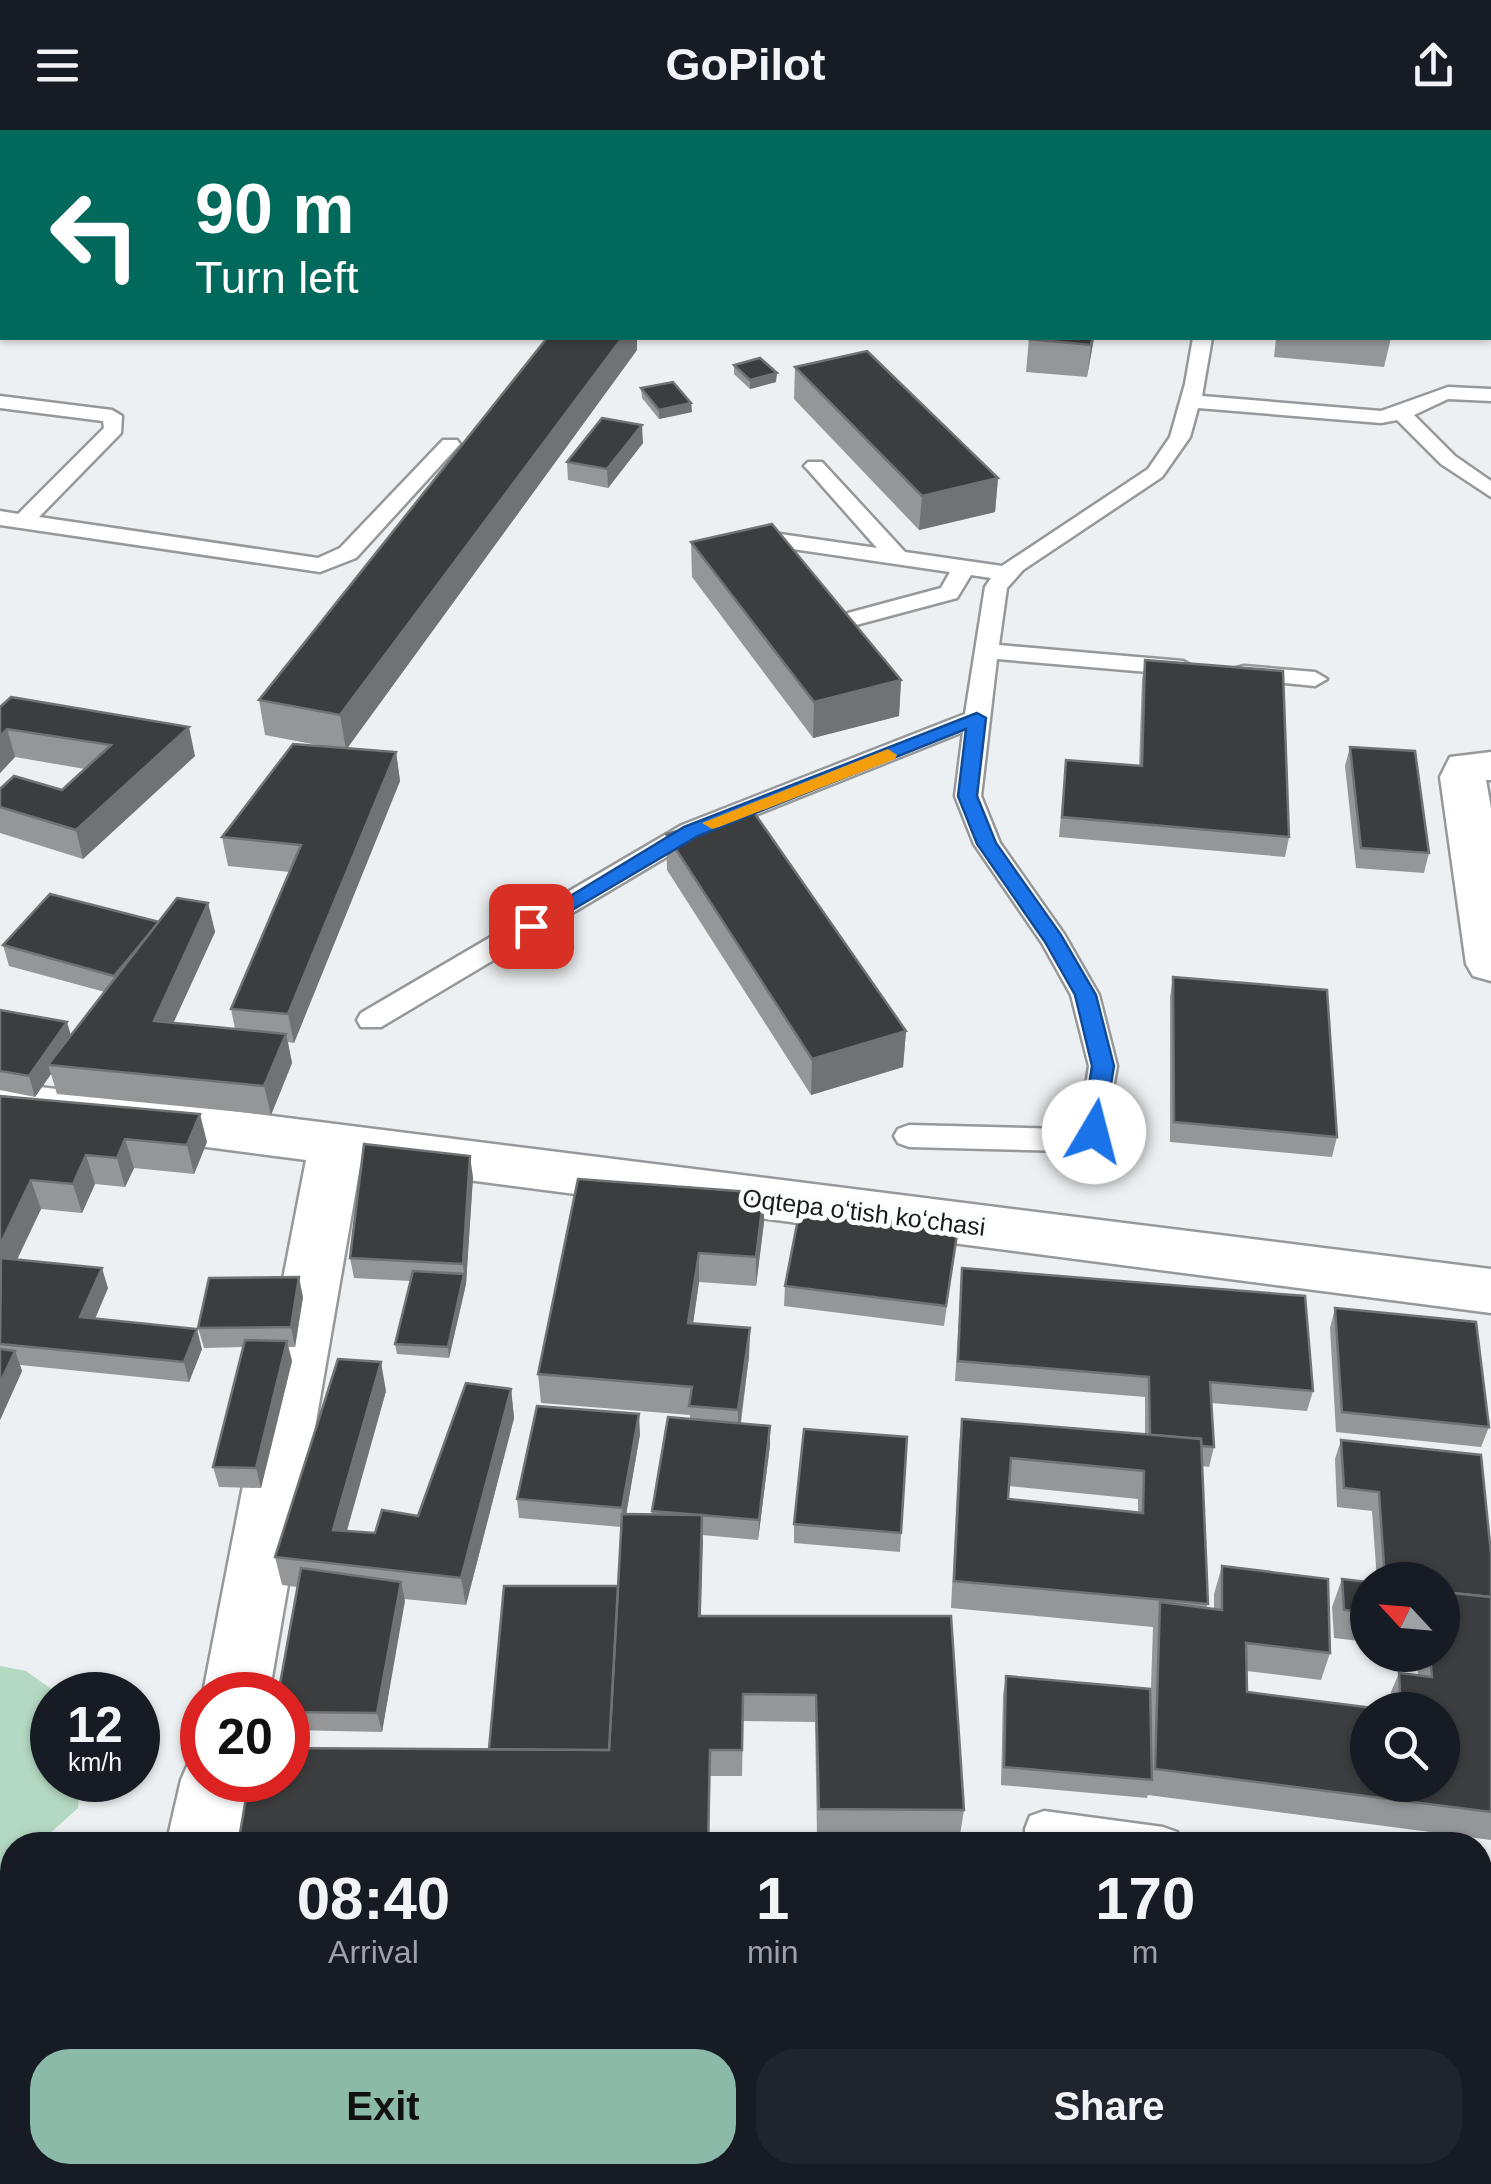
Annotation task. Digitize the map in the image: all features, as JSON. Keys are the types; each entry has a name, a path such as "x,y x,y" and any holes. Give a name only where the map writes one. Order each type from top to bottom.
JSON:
{"street":[{"path":"1478,767 1463,777 1491,964"},
{"name":"Oqtepa oʻtish koʻchasi","path":"0,1101 1491,1291"},
{"path":"239,1672 336,1146"},
{"path":"205,1832 211,1802"}],"lane":[{"path":"909,1136 1066,1140 1094,1132 1103,1066 1085,995 1054,940 986,844 968,796 977,718 996,587 1014,565 1155,472 1180,437 1202,340"},
{"path":"1191,401 1381,417 1404,416 1440,395 1491,395"},
{"path":"0,402 112,416 114,429 23,521"},
{"path":"1404,416 1448,460 1491,491"},
{"path":"0,518 320,565 348,553 450,444"},
{"path":"815,466 898,558"},
{"path":"766,539 1008,574"},
{"path":"856,618 949,592 964,568"},
{"path":"987,651 1315,680"},
{"path":"371,1020 691,831 977,718"}],"green space":[{"path":"0,1666 30,1674 30,1802 78,1802 78,1808 51,1832 0,1832"}],"building":[{"path":"545,340 621,340 340,715 259,700"},
{"path":"1039,340 1092,340 1091,345"},
{"path":"867,351 998,478 922,496 795,367"},
{"path":"760,358 777,373 750,380 734,365"},
{"path":"673,382 691,403 659,410 641,388"},
{"path":"602,418 642,425 607,469 567,462"},
{"path":"772,524 901,680 814,702 691,542"},
{"path":"1145,660 1283,671 1289,837 1062,817 1066,760 1142,766"},
{"path":"11,697 189,727 76,830 0,807 0,789 14,776 62,790 111,745 7,729 0,736 0,707"},
{"path":"293,744 396,752 288,1014 231,1009 301,845 222,837"},
{"path":"1350,747 1415,751 1429,853 1361,848"},
{"path":"753,811 906,1031 812,1059 666,834"},
{"path":"50,894 159,922 114,976 3,945"},
{"path":"177,898 208,903 154,1021 286,1034 264,1086 48,1065"},
{"path":"1173,977 1327,990 1337,1137 1174,1122"},
{"path":"0,1010 67,1022 29,1076 0,1071"},
{"path":"0,1096 200,1114 187,1145 125,1139 117,1158 86,1155 73,1184 31,1180 0,1245"},
{"path":"364,1144 470,1156 463,1264 350,1258"},
{"path":"578,1179 764,1193 756,1257 699,1253 688,1323 750,1328 738,1410 689,1406 692,1387 538,1374"},
{"path":"800,1209 958,1228 946,1306 785,1286"},
{"path":"1,1258 102,1268 80,1317 197,1329 184,1362 0,1344"},
{"path":"962,1268 1305,1296 1313,1391 1210,1382 1214,1447 1201,1446 1201,1439 1150,1435 1149,1377 958,1361"},
{"path":"413,1271 464,1274 448,1347 395,1344"},
{"path":"299,1277 291,1327 198,1328 209,1278"},
{"path":"1335,1308 1476,1322 1489,1427 1342,1412"},
{"path":"245,1340 287,1341 256,1468 213,1467"},
{"path":"0,1349 15,1351 0,1383"},
{"path":"338,1359 381,1362 333,1530 375,1533 382,1510 418,1516 466,1383 511,1389 461,1578 275,1557"},
{"path":"537,1406 639,1414 622,1508 517,1499"},
{"path":"668,1417 770,1426 759,1520 652,1511"},
{"path":"962,1419 1201,1439 1208,1604 954,1581","holes":["1011,1458 1144,1471 1143,1513 1008,1499"]},
{"path":"804,1429 907,1437 901,1533 794,1524"},
{"path":"1341,1440 1481,1455 1491,1554 1491,1597 1460,1594 1460,1562 1384,1562 1379,1492 1344,1488"},
{"path":"622,1514 702,1515 699,1616 951,1616 964,1810 819,1809 816,1695 743,1694 742,1750 710,1750 708,1832 240,1832 245,1802 310,1802 310,1748 609,1750"},
{"path":"1222,1566 1328,1579 1330,1653 1246,1643 1247,1692 1350,1705 1350,1794 1155,1769 1160,1602 1222,1610"},
{"path":"301,1568 401,1582 377,1713 310,1712 310,1672 282,1672"},
{"path":"1342,1579 1350,1580 1350,1611 1344,1610"},
{"path":"504,1586 618,1586 609,1750 489,1749"},
{"path":"1460,1594 1491,1597 1491,1812 1413,1802 1460,1802 1460,1692 1400,1692 1399,1673 1432,1677 1432,1672 1460,1672"},
{"path":"1006,1676 1150,1689 1152,1780 1004,1767"}],"slow traffic":[{"path":"712,823 888,755"}],"route":[{"path":"531,926 691,831 977,718 968,796 986,844 1054,940 1085,995 1103,1066 1094,1132"}]}
